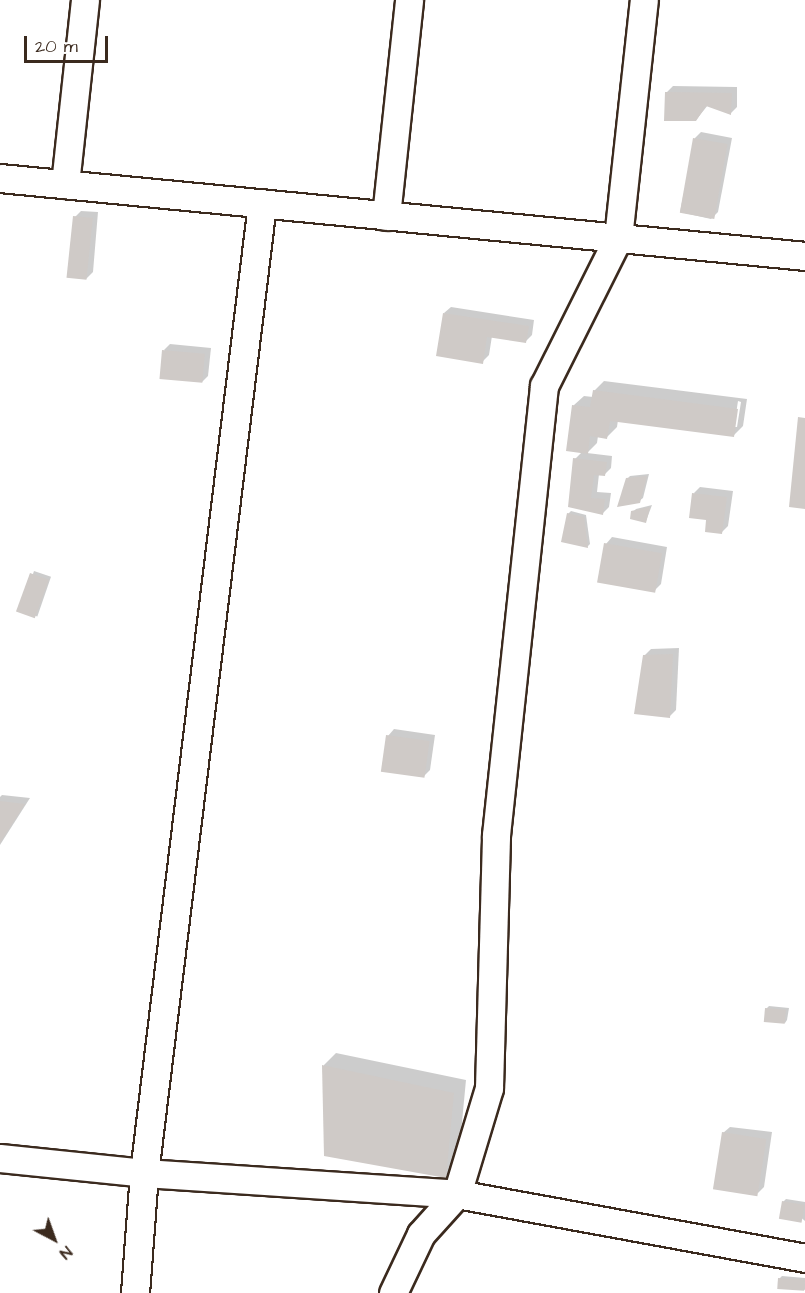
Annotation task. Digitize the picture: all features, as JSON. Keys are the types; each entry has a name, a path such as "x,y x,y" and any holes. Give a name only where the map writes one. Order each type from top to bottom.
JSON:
{"street":[{"path":"65,184 85,0"},
{"path":"386,216 409,0"},
{"path":"393,1293 421,1234 458,1194 489,1088 496,835 544,386 618,238 644,0"},
{"path":"0,178 805,256"},
{"path":"135,1293 144,1173 262,203"},
{"path":"0,1158 144,1173 458,1194 805,1258"}],"building":[{"path":"665,92 732,93 731,115 706,106 696,121 664,121"},
{"path":"693,138 727,144 714,219 680,213"},
{"path":"73,216 93,218 86,280 67,278"},
{"path":"443,313 529,326 526,343 487,337 483,364 436,356"},
{"path":"162,350 205,354 202,383 159,379"},
{"path":"593,390 738,409 734,437 610,421 607,439 590,436 588,454 566,451 572,405 590,407"},
{"path":"798,417 805,418 805,509 789,507"},
{"path":"573,458 607,462 605,476 594,475 591,498 605,499 603,515 568,507"},
{"path":"647,476 640,503 617,507 626,478"},
{"path":"692,493 727,497 722,534 705,532 706,520 689,518"},
{"path":"650,507 646,523 630,519 631,511"},
{"path":"567,513 584,517 588,548 561,542"},
{"path":"604,543 662,553 655,593 597,582"},
{"path":"30,573 49,580 35,618 16,612"},
{"path":"673,654 670,718 634,714 643,655"},
{"path":"386,735 430,741 424,778 381,772"},
{"path":"0,801 25,804 0,843"},
{"path":"765,1008 786,1010 785,1024 764,1022"},
{"path":"322,1065 454,1093 446,1178 324,1156"},
{"path":"722,1132 766,1139 757,1196 713,1189"},
{"path":"782,1201 805,1205 802,1223 779,1219"},
{"path":"778,1278 805,1280 804,1291 777,1289"}]}
